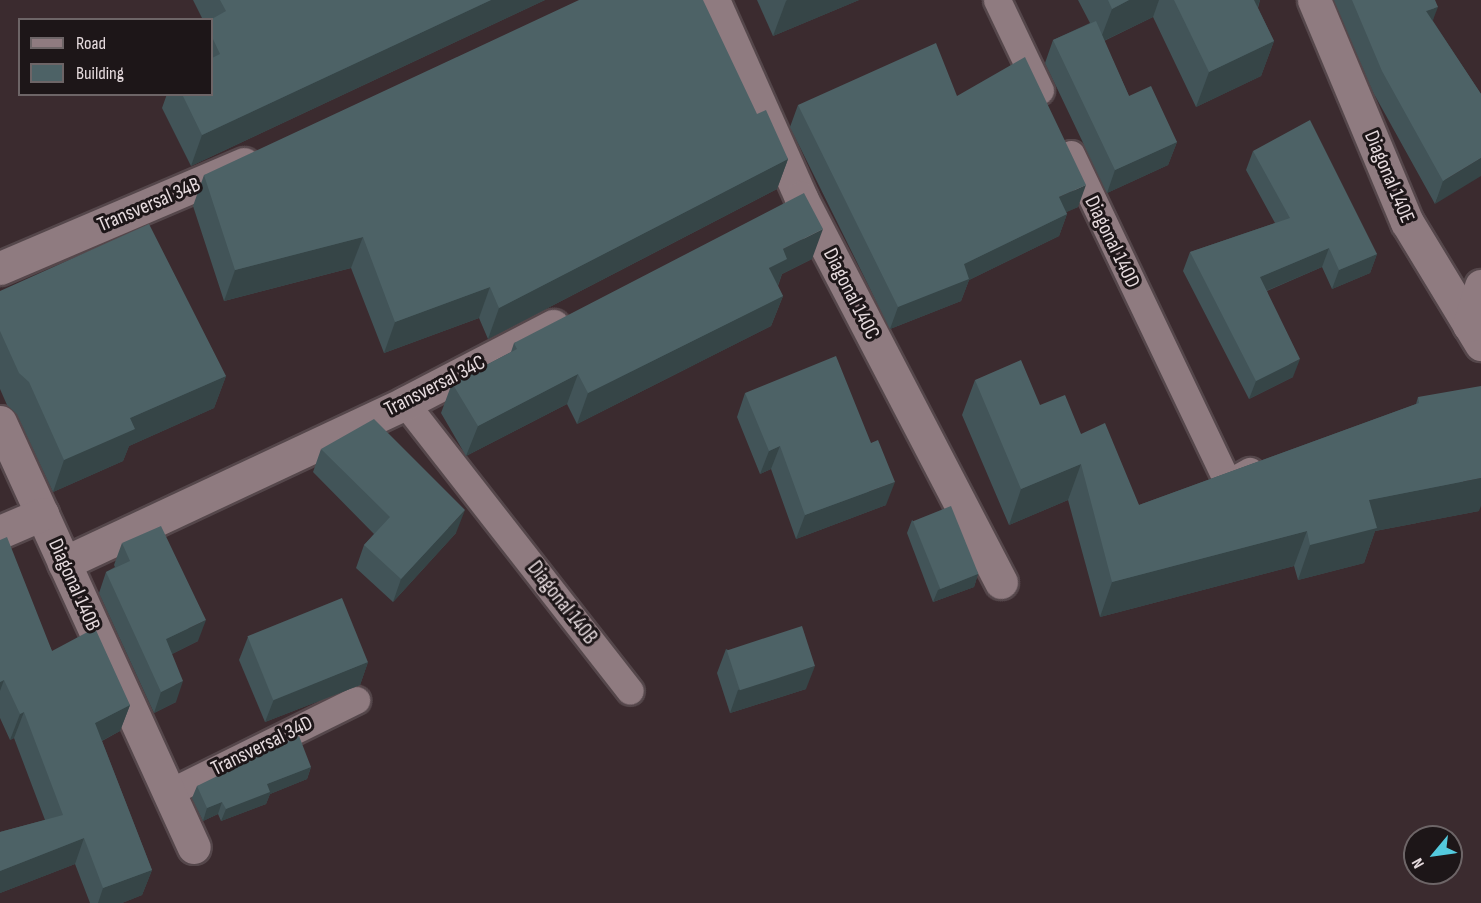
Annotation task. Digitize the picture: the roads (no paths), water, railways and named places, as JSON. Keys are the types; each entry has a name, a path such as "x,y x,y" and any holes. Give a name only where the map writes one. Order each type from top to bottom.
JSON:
{"street":[{"name":"Diagonal 140C","path":"713,0 801,198 1001,582"},
{"name":"Diagonal 140E","path":"1314,0 1407,222 1475,335"},
{"name":"Transversal 34B","path":"0,268 272,151"},
{"path":"770,214 801,198"},
{"path":"1475,335 1481,286"},
{"name":"Transversal 34C","path":"64,563 405,403 582,311"},
{"name":"Diagonal 140B","path":"0,422 194,847"},
{"path":"0,532 42,514"}],"lane":[{"name":"Diagonal 140D","path":"997,0 1228,483 1269,460"},
{"name":"Diagonal 140B","path":"405,403 630,691"},
{"name":"Transversal 34D","path":"168,792 356,700"}]}
